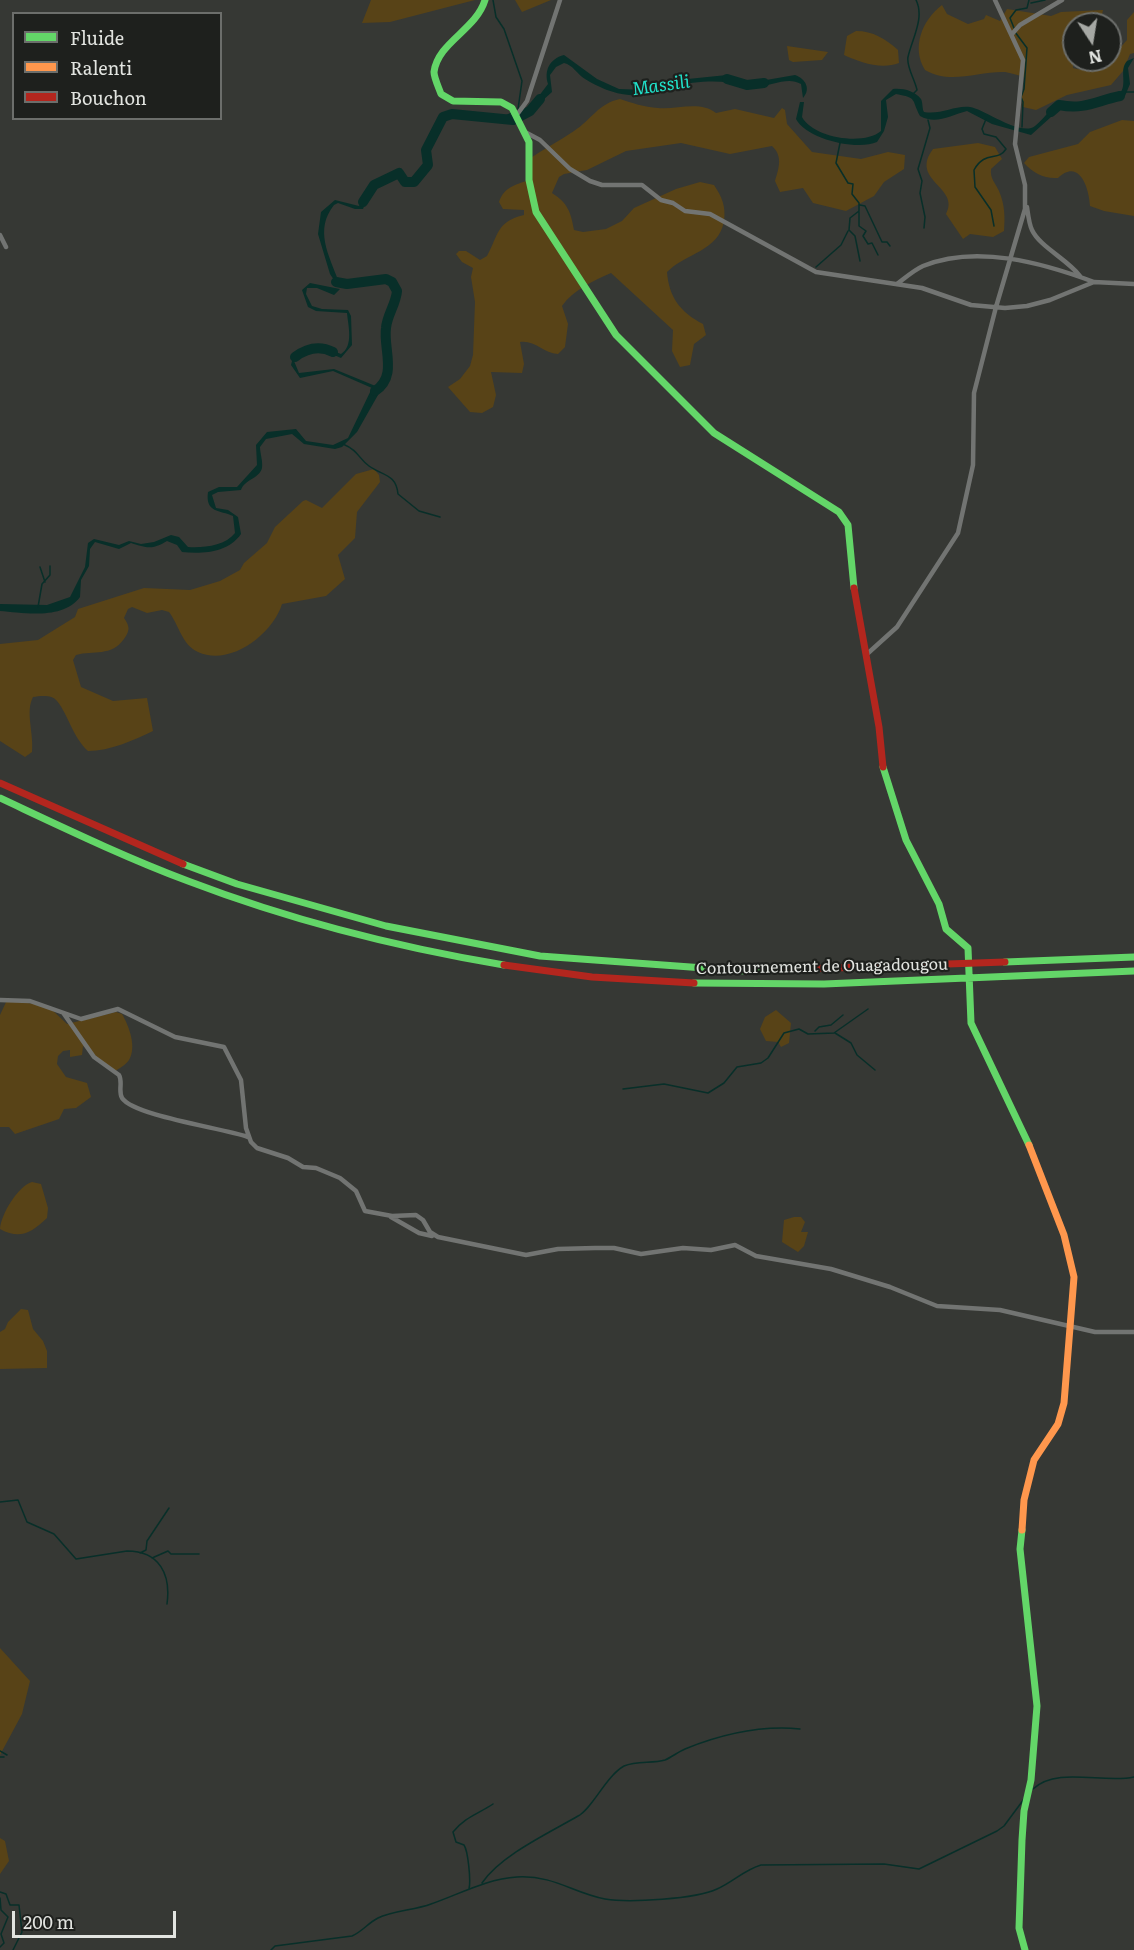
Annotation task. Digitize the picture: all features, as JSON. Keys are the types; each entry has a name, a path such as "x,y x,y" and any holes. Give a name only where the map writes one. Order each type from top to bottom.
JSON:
{"main road":[{"path":"485,0 474,24 444,47 434,73 441,94 453,101 501,102 512,108 529,142 530,180 536,212 616,335 714,433 839,512 848,525 854,593 879,727 882,763 906,840 939,904 946,929 968,948 972,977 967,1000 971,1023 1038,1165 1064,1235 1074,1277 1064,1403 1058,1424 1034,1460 1023,1510 1020,1549 1037,1706 1031,1780 1024,1811 1022,1840 1019,1928 1025,1950"},
{"name":"Contournement de Ouagadougou","path":"0,783 160,855 237,884 386,926 462,943 600,962 745,971 1134,957"},
{"name":"Contournement de Ouagadougou","path":"0,798 146,864 234,898 376,939 516,968 600,978 749,986 1134,970"}],"street":[{"path":"516,116 527,101 560,0"},
{"path":"995,0 1000,16 1012,34 1023,60 1014,144 1025,185 1026,204 1032,231 1041,242 1072,265 1080,276"},
{"path":"1012,34 1020,25 1062,0"},
{"path":"525,132 540,140 570,169 590,181 602,185 642,185 661,200 673,203 684,211 710,214 816,272 896,284 946,295 971,305 996,307 1027,306 1094,282"},
{"path":"865,656 897,627 958,533 973,465 974,393 1026,204"},
{"path":"0,235 6,247"},
{"path":"896,284 921,266 934,262 981,257 1009,260 1080,276 1094,282 1134,284"},
{"path":"0,1000 30,1001 81,1019 118,1009 175,1037 224,1047 243,1090 248,1137 257,1148 288,1158 308,1169 316,1168 340,1178 356,1191 365,1211 388,1215 416,1215 423,1220 430,1232 438,1237"},
{"path":"62,1012 94,1057 119,1075 120,1094 128,1103 164,1117 248,1137"},
{"path":"388,1215 419,1233 526,1255 558,1249 595,1248 614,1248 641,1254 683,1248 711,1250 735,1245 748,1253 831,1269 890,1287 937,1306 1000,1310 1095,1332 1134,1332"}],"shaded area":[{"path":"371,0 475,0 390,22 362,23"},
{"path":"515,0 551,0 522,12"},
{"path":"942,5 947,14 968,24 984,19 986,15 1000,21 1007,9 1051,16 1061,12 1103,10 1103,12 1062,12 1062,72 1122,72 1122,46 1127,40 1127,20 1134,12 1134,53 1130,54 1123,71 1111,85 1067,95 1036,110 1023,107 1021,97 1024,77 995,72 954,77 925,70 921,62 919,44 924,26"},
{"path":"856,31 874,34 889,42 898,50 899,63 878,65 844,55 847,36"},
{"path":"787,46 828,52 822,60 793,62 789,60"},
{"path":"620,99 653,107 703,107 716,113 735,109 774,118 782,108 785,110 787,124 812,152 861,159 888,152 905,155 904,169 884,182 874,196 846,211 813,203 803,188 780,192 775,181 779,158 772,146 730,154 681,143 626,151 587,170 564,174 559,177 552,193 568,209 574,230 583,232 606,229 622,221 634,208 676,189 700,182 714,185 724,206 721,231 709,245 667,272 670,289 677,303 703,324 706,335 694,344 690,365 680,367 672,351 673,330 611,273 578,291 562,306 568,324 565,347 558,354 530,343 520,342 524,364 522,373 491,372 496,395 493,407 482,413 470,412 448,387 460,379 470,366 473,355 475,302 471,277 473,268 462,262 456,254 459,251 466,251 480,260 487,256 503,225 524,215 524,210 503,209 499,202 507,190 529,180 529,159 580,127 606,104"},
{"path":"1122,120 1134,121 1134,216 1090,206 1088,191 1077,173 1072,171 1058,178 1048,177 1031,170 1024,163 1029,157 1078,144 1090,132"},
{"path":"978,143 995,147 1002,159 991,169 991,172 1002,201 1004,231 993,237 970,234 963,239 946,214 949,205 947,197 931,177 927,169 927,160 933,149"},
{"path":"374,469 379,475 380,482 357,512 355,538 338,555 345,579 326,596 282,604 270,626 249,645 223,655 198,652 184,640 169,612 162,610 147,613 132,607 128,609 124,618 128,631 119,645 108,651 76,655 73,660 81,687 113,701 147,698 153,731 113,747 88,751 78,739 57,701 49,696 42,696 33,697 31,703 32,752 25,757 0,741 0,644 38,640 75,617 78,609 144,588 190,590 220,581 240,570 244,563 267,543 275,527 303,501 306,500 322,508 356,474"},
{"path":"7,1000 48,1006 67,1024 116,1012 122,1014 132,1043 129,1060 114,1072 83,1046 82,1055 70,1057 70,1050 63,1051 58,1056 57,1064 66,1077 87,1083 91,1097 76,1108 64,1109 59,1119 15,1134 9,1127 0,1127 0,1015"},
{"path":"776,1010 791,1023 789,1043 781,1047 778,1042 766,1041 760,1029 765,1017"},
{"path":"32,1182 41,1184 48,1208 47,1218 36,1228 25,1233 14,1234 0,1229 3,1216 11,1201 21,1189"},
{"path":"801,1217 805,1222 801,1232 808,1232 804,1246 798,1252 782,1242 784,1220"},
{"path":"21,1309 28,1310 33,1329 43,1341 47,1351 47,1368 0,1369 0,1332"},
{"path":"0,1648 30,1681 22,1714 0,1755"},
{"path":"0,1838 5,1841 9,1861 0,1874"}],"water":[{"path":"564,55 597,79 619,89 646,90 678,80 727,75 739,84 698,82 646,94 623,94 595,85 564,63 556,67 550,75 552,92 532,110 529,109 548,84 549,66 555,59"},
{"path":"1134,58 1128,68 1130,84 1125,96 1105,102 1107,97 1121,92 1125,65 1127,61"},
{"path":"795,75 806,85 807,91 803,98 801,84 795,82 783,81 764,86 751,86 749,83"},
{"path":"893,89 915,94 921,99 924,112 970,107 1021,128 1035,126 1057,103 1061,104 1061,108 1031,135 992,124 967,111 943,118 926,119 920,116 911,98 896,94 886,100 888,117 884,131 877,142 857,145 821,137 810,132 796,119 800,102 804,102 802,117 808,124 827,135 851,139 873,136 881,131 881,101"},
{"path":"367,191 370,192 363,209 355,209 338,203 328,214 324,233 325,242 338,280 336,283 330,274 318,234 321,212 335,200 359,206"},
{"path":"310,283 340,289 334,295 317,288 307,288 306,294 312,306 322,309 348,310 351,316 352,345 341,358 320,349 323,347 341,354 348,346 347,313 316,311 308,307 302,290"},
{"path":"299,351 306,351 294,361 299,373 334,369 378,387 378,395 357,432 342,447 335,449 304,444 292,434 266,439 260,447 262,468 258,475 246,483 241,490 218,492 212,495 216,508 228,510 238,517 241,534 236,540 222,549 198,553 182,552 177,545 167,541 149,547 131,543 119,549 95,542 90,549 89,566 81,580 80,597 73,604 54,612 31,614 0,611 0,604 47,605 70,597 85,567 88,543 94,539 119,545 129,541 141,544 154,542 171,535 179,537 188,547 207,546 226,541 235,533 233,516 214,510 209,504 208,492 219,487 237,487 257,465 256,445 267,432 296,429 306,441 333,445 348,438 372,388 333,371 300,378 291,365 293,357"}],"waterway":[{"path":"493,0 496,17 504,29 522,81 518,109"},
{"path":"912,95 917,90 909,69 908,57 919,14 916,0"},
{"path":"1014,28 1010,18 1016,10 1027,8 1029,0"},
{"path":"1031,3 1045,0"},
{"path":"1015,32 1027,48 1024,89 1021,97 1023,102 1022,127"},
{"name":"Massili","path":"727,79 747,85 764,83"},
{"path":"1126,92 1134,92"},
{"name":"Massili","path":"1051,112 1059,105 1083,106 1120,96"},
{"name":"Massili","path":"363,202 374,185 399,173 405,182 414,182 428,165 426,150 443,117 452,114 513,120 530,111 540,99"},
{"path":"500,119 512,113"},
{"path":"986,119 982,129 984,134 996,137 1006,149 999,155 983,160 974,170 975,187 991,210 994,226"},
{"path":"924,228 925,217 920,193 922,181 918,169 930,128 928,120"},
{"path":"840,143 836,163 848,183 853,184 852,194 859,203 859,211 850,218 849,230 855,236 860,261"},
{"path":"860,205 865,206 882,242 887,242 890,246"},
{"path":"859,212 859,226 866,231 863,236 868,244 872,243 878,255"},
{"path":"816,267 841,245 848,231"},
{"path":"336,282 347,284 386,279 392,282 397,291 386,328 388,370 382,385 375,391"},
{"name":"Massili","path":"295,357 313,348 333,352"},
{"path":"343,444 352,449 369,466 392,479 398,494 419,511 440,517"},
{"path":"38,607 42,584 50,575 50,566"},
{"path":"40,567 45,582"},
{"path":"623,1089 664,1084 708,1093 724,1083 737,1067 761,1063 768,1058 784,1033 799,1029 808,1034 834,1033 868,1009"},
{"path":"815,1031 819,1027 831,1025 843,1015"},
{"path":"835,1033 851,1043 857,1055 875,1070"},
{"path":"0,1502 18,1500 27,1522 54,1534 76,1559 127,1551 148,1555 155,1560 165,1574 167,1604"},
{"path":"140,1553 146,1550 147,1541 169,1508"},
{"path":"152,1558 168,1551 171,1554 199,1554"},
{"path":"482,1883 490,1873 513,1854 583,1812 611,1777 624,1766 665,1760 682,1750 741,1732 770,1728 800,1729"},
{"path":"0,1751 7,1755"},
{"path":"1033,1789 1055,1778 1122,1779 1134,1777"},
{"path":"271,1950 275,1946 352,1936 374,1920 384,1916 425,1906 506,1878 542,1879 605,1899 645,1900 679,1898 717,1889 761,1865 884,1864 919,1869 997,1831 1004,1826 1024,1799"},
{"path":"469,1889 468,1859 465,1848 464,1845 456,1842 453,1832 467,1819 493,1804"},
{"path":"0,1892 6,1894 10,1905 19,1905 22,1932 13,1950"},
{"path":"0,1898 1,1910 8,1917 1,1934 4,1943 0,1947"}],"traffic: fast":[{"path":"485,0 474,20 442,52 437,62 434,74 441,94 453,101 501,102 512,108 529,142 529,180 536,212 616,335 714,433 839,512 848,525 854,588"},
{"path":"883,767 906,840 939,904 946,929 968,948 971,1023 1029,1145"},
{"path":"0,798 140,862 265,908 383,941 504,965"},
{"path":"183,864 237,884 386,926 540,956 745,971 776,970"},
{"path":"1005,962 1134,957"},
{"path":"694,983 824,984 1134,971"},
{"path":"1022,1530 1020,1549 1037,1706 1031,1780 1024,1811 1022,1840 1019,1928 1025,1950"}],"traffic: slow":[{"path":"1022,1530 1024,1500 1034,1460 1058,1424 1064,1403 1074,1277 1064,1235 1029,1145"}],"traffic: jam":[{"path":"854,588 879,727 883,767"},
{"path":"0,783 183,864"},
{"path":"776,970 1005,962"},
{"path":"504,965 592,977 694,983"}]}
